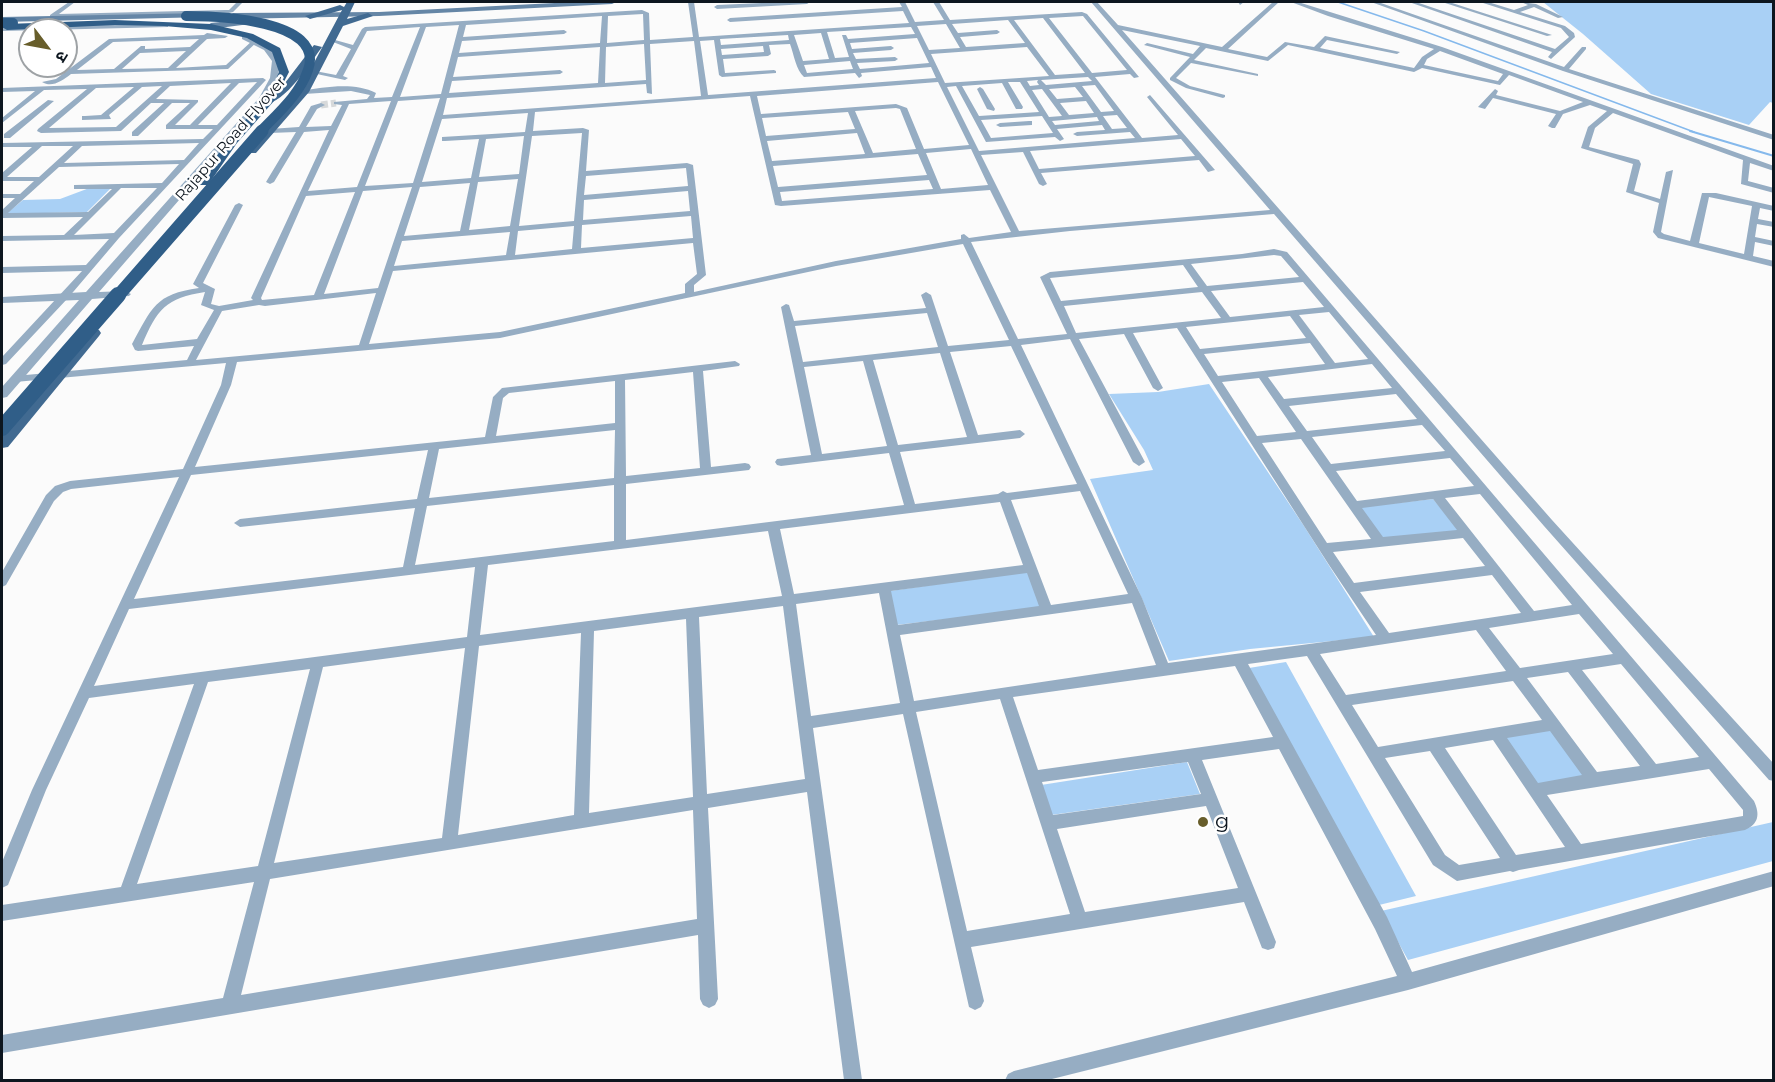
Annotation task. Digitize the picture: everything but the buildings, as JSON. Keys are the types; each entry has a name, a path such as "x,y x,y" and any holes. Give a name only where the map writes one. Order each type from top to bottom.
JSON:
{"highway":[{"name":"Rajapur Road Flyover","path":"2,428 301,84 307,74 310,61 308,49 291,34 258,22 236,18 186,16 5,24"},
{"path":"211,27 243,17"},
{"path":"5,24 176,22 245,34 274,49 282,57 284,68 271,82"},
{"name":"Rajapur Road Flyover","path":"2,409 204,182 266,102 271,82"}],"main road":[{"path":"266,102 290,85 351,2"},
{"path":"5,24 184,15 243,17 372,14 612,2"},
{"path":"2,443 125,294 270,131 309,83 341,14"},
{"path":"211,27 341,14 372,14"}],"street":[{"path":"72,2 52,16 225,12 231,11 240,2"},
{"path":"692,2 705,98"},
{"path":"796,2 808,32"},
{"path":"717,7 807,2"},
{"path":"902,2 1015,232"},
{"path":"936,2 964,49"},
{"path":"1094,2 1273,210 1773,775"},
{"path":"1223,50 1276,2"},
{"path":"1294,2 1347,21 1440,48 1773,169"},
{"path":"1378,3 1403,6 1412,2 1557,52"},
{"path":"1445,2 1549,35"},
{"path":"1483,2 1561,26 1572,34 1572,37 1550,58"},
{"path":"1524,2 1560,17"},
{"path":"1378,3 1565,70 1773,138"},
{"path":"1463,32 1534,5"},
{"path":"728,6 732,36"},
{"path":"138,14 147,8"},
{"path":"730,20 906,9"},
{"path":"339,76 365,29 646,13 650,93"},
{"path":"601,86 605,14"},
{"path":"440,117 863,86 941,83 980,90 1022,79 1134,74 1085,15 989,19 604,45 562,60 449,79"},
{"path":"1045,16 1140,140"},
{"path":"558,89 566,17"},
{"path":"1009,18 1053,77"},
{"path":"989,19 1006,46"},
{"path":"364,345 440,117 463,23"},
{"path":"318,297 424,26"},
{"path":"2,394 253,112 278,72 278,62 271,52 255,41 211,27 205,37 170,70"},
{"path":"1117,27 1269,59 1287,43 1411,70 1417,70 1426,56 1440,48"},
{"path":"842,29 863,86"},
{"path":"823,30 833,61"},
{"path":"459,39 564,32"},
{"path":"955,35 997,32"},
{"path":"790,33 802,74 933,65"},
{"path":"78,65 108,41 225,36"},
{"path":"846,41 919,36"},
{"path":"116,71 153,38"},
{"path":"887,38 899,68"},
{"path":"1316,49 1326,38 1397,52"},
{"path":"330,39 354,48"},
{"path":"78,72 228,67 255,41"},
{"path":"766,44 775,75 722,75 718,44 793,42"},
{"path":"926,52 1028,45"},
{"path":"1147,45 1256,75"},
{"path":"1204,46 1172,79 1223,96"},
{"path":"850,51 891,48"},
{"path":"1565,70 1584,48"},
{"path":"139,51 190,49"},
{"path":"719,57 768,54"},
{"path":"455,55 562,60"},
{"path":"1229,69 1245,55"},
{"path":"799,63 895,59"},
{"path":"1420,66 1500,83"},
{"path":"1482,107 1508,72"},
{"path":"309,83 339,76 345,78 352,89"},
{"path":"2,84 53,82 59,78"},
{"path":"1038,78 1085,145"},
{"path":"1022,79 1065,146"},
{"path":"2,90 237,81 271,82"},
{"path":"192,127 237,81"},
{"path":"2,362 66,296 116,236 204,141 271,82"},
{"path":"336,104 650,82"},
{"path":"309,83 373,91 369,101"},
{"path":"1027,88 1097,83"},
{"path":"43,130 118,129 168,84"},
{"path":"960,87 1006,84"},
{"path":"1006,84 1019,107"},
{"path":"1077,84 1110,131"},
{"path":"103,117 140,85"},
{"path":"25,144 95,86"},
{"path":"960,87 987,139 1058,135"},
{"path":"2,121 43,88"},
{"path":"2,98 12,90"},
{"path":"160,90 228,90"},
{"path":"980,90 991,109"},
{"path":"1032,95 1082,92"},
{"path":"753,94 778,203 785,205 993,187"},
{"path":"1492,96 1560,113 1588,103"},
{"path":"1150,97 1210,170"},
{"path":"1056,102 1087,99"},
{"path":"27,101 79,100"},
{"path":"148,101 218,100"},
{"path":"4,133 14,130 50,101"},
{"path":"135,134 170,101"},
{"path":"163,134 196,101"},
{"path":"258,302 256,298 346,103"},
{"path":"270,182 314,108 321,105"},
{"path":"974,115 991,109 1039,106"},
{"path":"758,116 903,108 938,192"},
{"path":"851,110 870,156"},
{"path":"1612,110 1592,127 1585,148 1635,162 1637,164 1630,192 1663,202"},
{"path":"510,258 532,111"},
{"path":"974,115 1066,117 1119,113"},
{"path":"1552,126 1560,113"},
{"path":"1024,115 1037,137"},
{"path":"85,118 130,117"},
{"path":"996,117 1008,139"},
{"path":"1000,125 1029,123"},
{"path":"1052,127 1104,123"},
{"path":"169,127 217,128"},
{"path":"270,131 335,128"},
{"path":"446,139 583,130 586,132 576,251"},
{"path":"1077,134 1132,130"},
{"path":"763,139 860,131"},
{"path":"464,233 483,136"},
{"path":"769,164 920,152 1025,149 1183,137"},
{"path":"2,145 204,141"},
{"path":"2,215 81,143"},
{"path":"2,178 40,144"},
{"path":"1025,149 1043,184"},
{"path":"1037,171 1201,158"},
{"path":"1746,161 1744,182 1773,191"},
{"path":"2,162 18,162"},
{"path":"57,165 185,162"},
{"path":"582,174 683,165 690,167 690,188 702,275 690,284 688,292"},
{"path":"1670,172 1658,234 1773,264"},
{"path":"303,194 522,176"},
{"path":"775,190 931,177"},
{"path":"2,178 41,178"},
{"path":"77,187 164,185"},
{"path":"67,237 119,186"},
{"path":"580,198 690,188"},
{"path":"1694,244 1705,195 1716,195 1773,209"},
{"path":"2,196 22,196"},
{"path":"210,289 198,284 239,205"},
{"path":"1748,258 1756,205"},
{"path":"17,376 232,360 508,329 880,251 1015,232 1273,210"},
{"path":"399,239 693,213"},
{"path":"2,215 90,214"},
{"path":"1753,220 1773,225"},
{"path":"2,239 116,236"},
{"path":"1750,238 1773,244"},
{"path":"966,239 1136,598 1164,669"},
{"path":"59,373 191,359 500,335 966,239"},
{"path":"389,269 697,240"},
{"path":"1139,462 1045,277 1279,252 1284,254 1749,806 1750,820 1745,823 1457,873 1439,860 1311,650"},
{"path":"1185,262 1227,320"},
{"path":"2,270 89,268"},
{"path":"1057,304 1305,279"},
{"path":"210,289 206,305 219,309 258,302 382,290"},
{"path":"200,342 138,348 137,344 159,304 167,297 177,293 210,289"},
{"path":"2,300 125,294"},
{"path":"926,295 974,440"},
{"path":"786,307 817,458"},
{"path":"191,359 219,309"},
{"path":"799,365 1331,309"},
{"path":"790,324 931,310"},
{"path":"1292,313 1332,366"},
{"path":"1180,325 1324,548 1386,639"},
{"path":"1127,330 1158,388"},
{"path":"1197,352 1313,340"},
{"path":"867,358 911,509"},
{"path":"2,880 124,605 188,472 226,385 232,360"},
{"path":"1215,380 1375,361"},
{"path":"490,440 498,397 506,390 735,364"},
{"path":"698,368 706,471"},
{"path":"1262,374 1380,542"},
{"path":"620,376 620,544"},
{"path":"1282,404 1400,390"},
{"path":"1256,440 1426,421"},
{"path":"2,582 50,498 59,489 70,485 620,426"},
{"path":"781,462 1020,434"},
{"path":"408,570 434,446"},
{"path":"1328,468 1454,454"},
{"path":"240,523 745,466"},
{"path":"124,605 911,509 1003,495 1084,487"},
{"path":"1354,505 1484,489"},
{"path":"1003,495 1047,610"},
{"path":"1436,495 1531,616"},
{"path":"773,526 789,601 853,1080"},
{"path":"1324,548 1465,533"},
{"path":"449,844 482,561"},
{"path":"84,693 1032,568"},
{"path":"1351,588 1494,570"},
{"path":"884,588 908,707 975,1000"},
{"path":"893,631 1136,598"},
{"path":"806,723 1164,669 1386,639 1583,608"},
{"path":"692,613 709,999"},
{"path":"1479,624 1594,779"},
{"path":"581,820 588,626"},
{"path":"1342,701 1625,658"},
{"path":"1239,660 1381,923 1408,982"},
{"path":"230,1006 318,662"},
{"path":"1570,666 1653,771"},
{"path":"126,894 203,677"},
{"path":"1005,693 1080,921"},
{"path":"1374,754 1553,724"},
{"path":"1496,733 1578,853"},
{"path":"1033,777 1283,742"},
{"path":"1434,744 1513,864"},
{"path":"1193,755 1268,942"},
{"path":"1535,790 1712,762"},
{"path":"2,914 812,785"},
{"path":"1047,823 1210,799"},
{"path":"1014,1080 1408,982 1773,878"},
{"path":"962,940 1248,894"},
{"path":"2,1044 706,926"}],"shaded area":[{"path":"1543,2 1773,2 1773,103 1770,102 1749,125 1651,94"},
{"path":"92,187 112,187 87,212 6,214 23,200 60,199"},
{"path":"1209,384 1304,526 1374,637 1250,649 1169,661 1090,479 1153,470 1144,450 1109,394 1158,392"},
{"path":"1433,499 1460,531 1381,538 1360,507"},
{"path":"1029,571 1041,608 896,625 890,591"},
{"path":"1286,662 1416,896 1379,905 1249,668"},
{"path":"1551,728 1586,776 1537,786 1502,736"},
{"path":"1187,762 1200,794 1051,815 1041,785"},
{"path":"1773,822 1773,861 1408,960 1381,911"}],"waterway":[{"path":"1338,2 1424,31 1694,132"},
{"path":"1690,131 1774,156"}],"tunnel":[{"path":"321,105 336,103"}],"place":[{"name":"g","path":"1203,822"}]}
